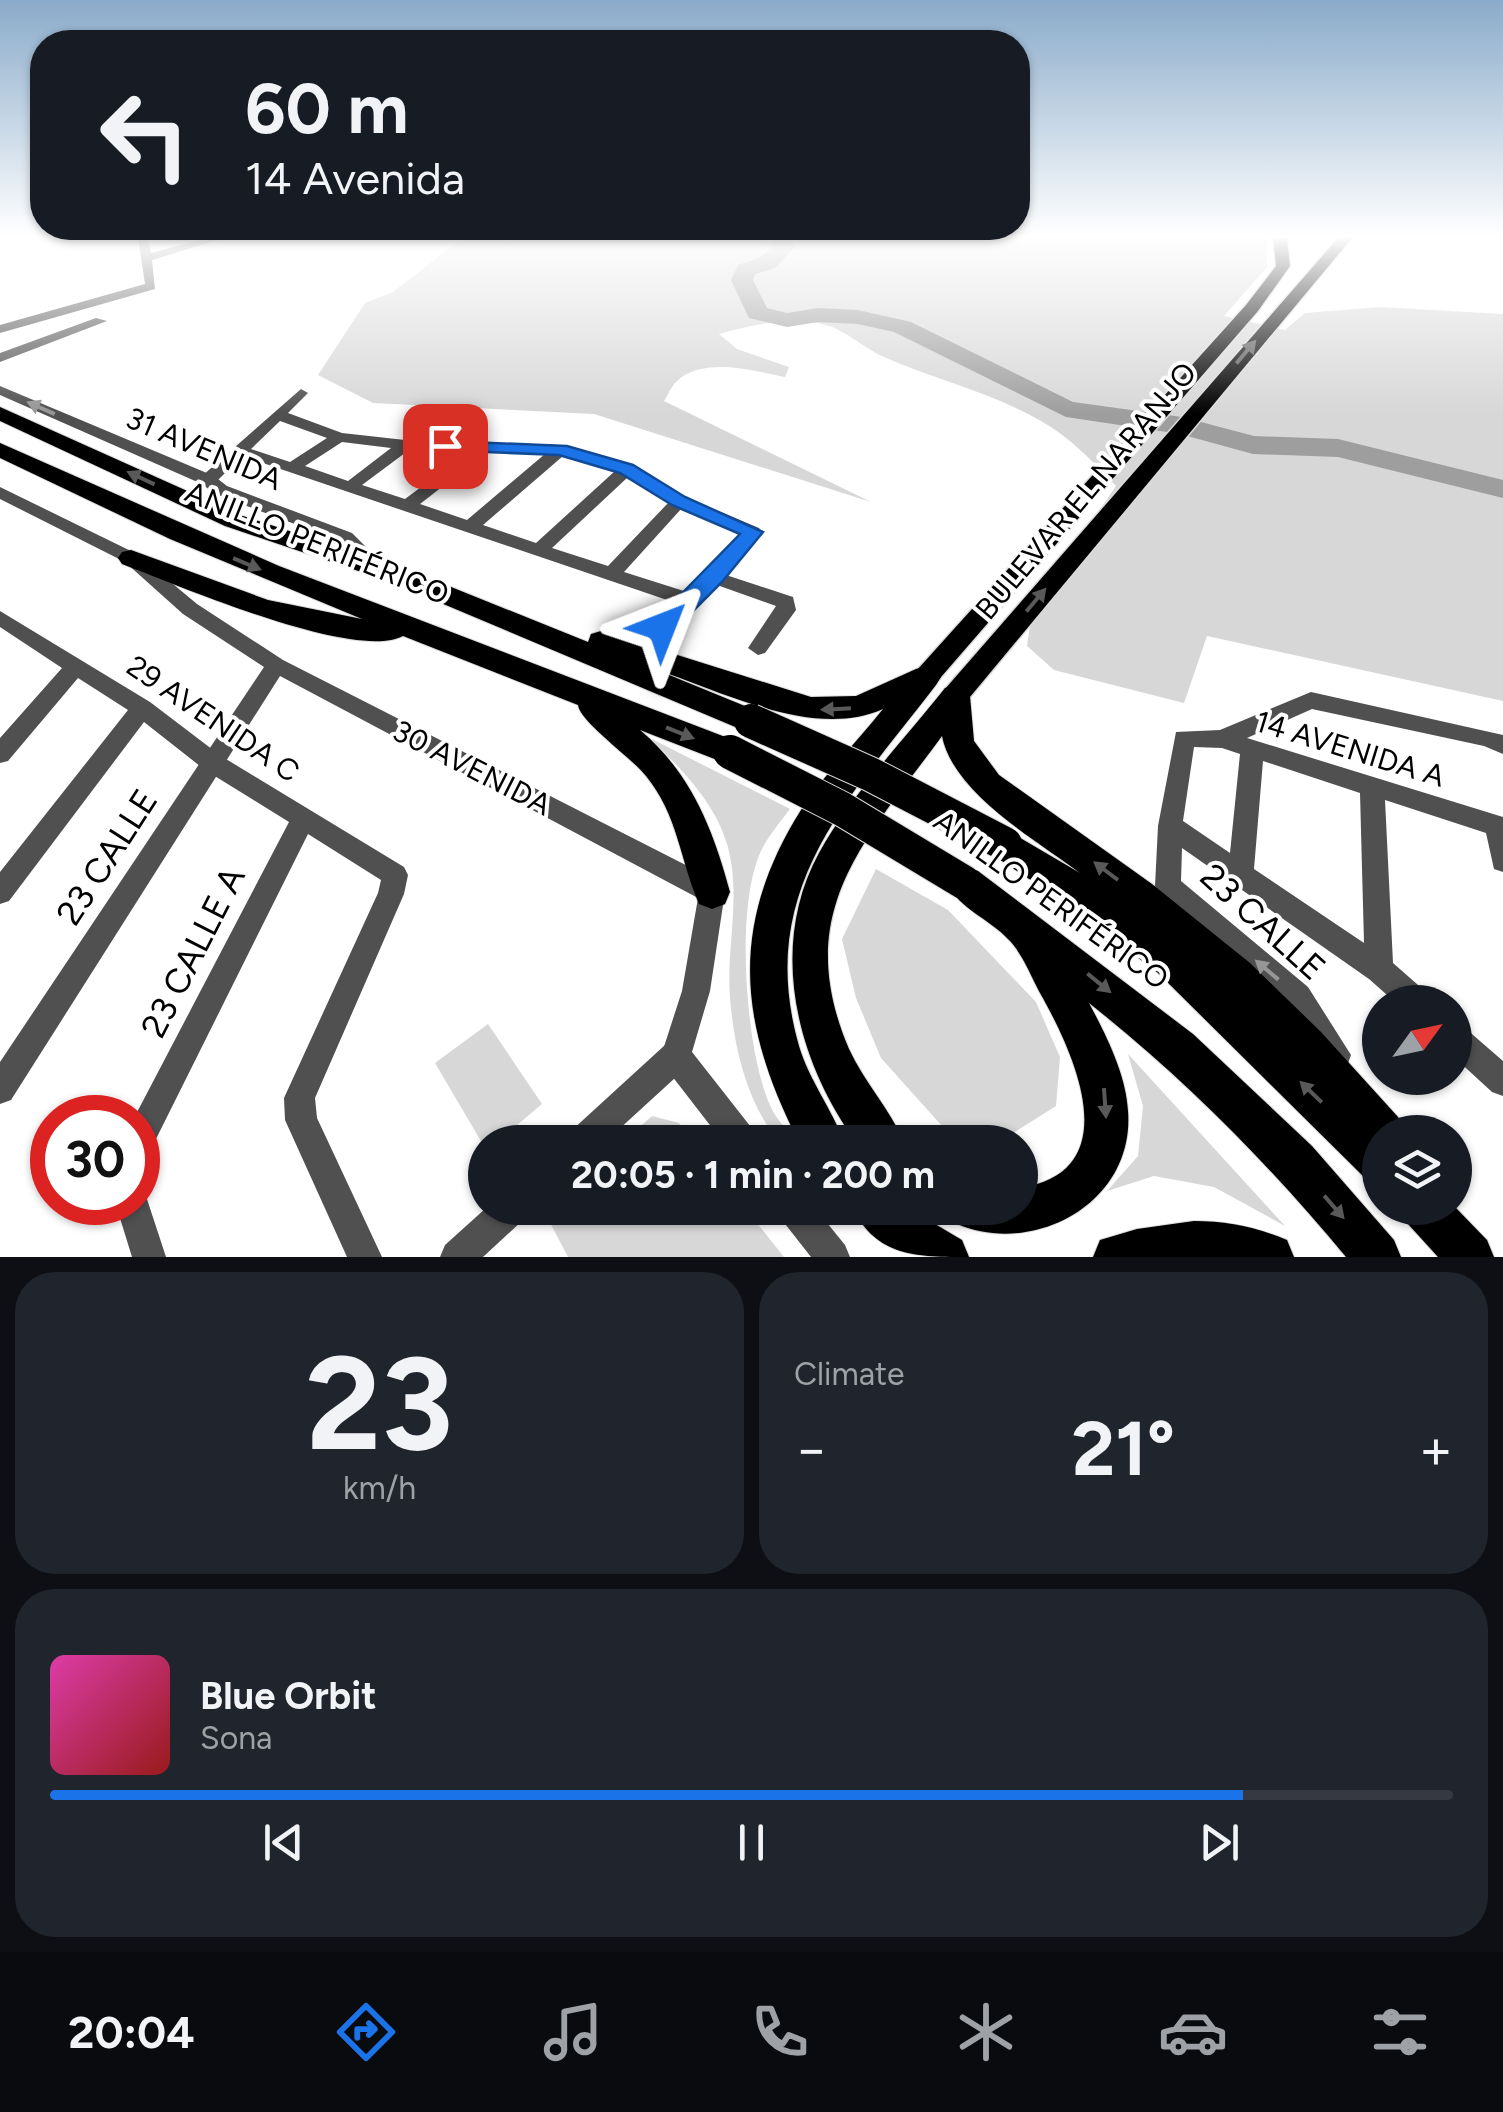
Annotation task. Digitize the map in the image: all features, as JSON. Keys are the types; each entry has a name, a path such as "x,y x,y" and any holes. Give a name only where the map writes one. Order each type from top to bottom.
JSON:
{"highway":[{"name":"ANILLO PERIFÉRICO","path":"0,413 234,521 379,569 751,721 887,782 1005,844 1093,901 1171,960 1362,1144"},
{"name":"ANILLO PERIFÉRICO","path":"0,450 122,511 361,612 426,631 730,752 842,809 965,883 1179,1048 1296,1162 1377,1257"},
{"path":"131,558 288,618 347,630 426,631"},
{"path":"465,604 547,623 811,709 842,710 874,703 950,676"},
{"path":"950,676 959,745 988,785 1140,896 1236,977 1307,1046 1369,1115"},
{"path":"813,1125 788,1079 777,1042 768,964 771,928 784,878 814,819 950,676"},
{"path":"871,1125 843,1080 823,1033 810,966 814,910 839,850 950,676"},
{"path":"563,686 631,737 676,786 702,846 712,892"},
{"path":"1019,922 1070,1004 1095,1056 1106,1095 1104,1138 1097,1162 1085,1180 1052,1203 1038,1206"},
{"path":"892,1225 945,1257"},
{"path":"1440,1225 1471,1257"},
{"path":"1449,1225 1471,1257"},
{"path":"1118,1257 1164,1245 1209,1241 1270,1257"}],"main road":[{"name":"BULEVAR EL NARANJO","path":"950,676 1260,297"},
{"name":"BULEVAR EL NARANJO","path":"950,676 1293,297"}],"street":[{"path":"0,329 110,297"},
{"path":"0,358 101,321"},
{"name":"31 AVENIDA","path":"0,390 208,480 221,490 346,537 379,569"},
{"path":"208,480 301,393"},
{"path":"278,415 339,437 406,446 560,450 626,469 678,501 753,532 662,627"},
{"path":"293,467 339,437"},
{"path":"351,486 406,446"},
{"path":"408,505 484,447"},
{"path":"240,450 689,600"},
{"path":"471,526 560,450"},
{"path":"539,550 626,469"},
{"name":"30 AVENIDA","path":"0,492 131,558 190,608 276,665 712,892"},
{"path":"613,572 678,501"},
{"path":"714,577 788,605 758,648"},
{"name":"29 AVENIDA C","path":"0,618 142,708 213,763 396,875 299,1098 301,1120 366,1257"},
{"name":"23 CALLE","path":"0,1089 276,665"},
{"path":"0,754 76,666"},
{"path":"1222,740 1297,703 1311,700 1496,741"},
{"path":"0,892 142,708"},
{"name":"14 AVENIDA A","path":"1181,745 1190,737 1222,740 1500,827"},
{"name":"23 CALLE","path":"1181,745 1170,826 1168,886 1298,997 1373,1115"},
{"path":"1242,874 1252,750"},
{"path":"1372,787 1379,969"},
{"name":"23 CALLE A","path":"160,1098 303,819"},
{"path":"1170,826 1397,985"},
{"path":"1500,827 1503,861"},
{"path":"601,1125 676,1056 696,991 712,892"},
{"path":"1472,1053 1503,1081"},
{"path":"676,1056 731,1125"},
{"path":"139,1225 149,1257"},
{"path":"457,1257 492,1225"},
{"path":"808,1225 833,1257"}],"shaded area":[{"path":"381,297 1241,297 1224,316 1285,330 1305,313 1380,307 1503,314 1503,701 1207,636 1184,703 1054,670 1027,646 1032,611 1116,486 1052,427 1003,402 884,357 827,325 780,322 719,334 737,349 789,367 785,377 730,367 701,369 677,381 664,401 871,502 594,414 373,403 318,375 365,303"},
{"path":"650,738 790,809 766,842 754,871 746,937 754,1049 772,1110 783,1125 767,1125 750,1092 739,1055 729,979 733,882 727,844 714,814"},
{"path":"876,869 948,910 1036,1002 1060,1057 1056,1106 1026,1125 941,1125 881,1058 856,998 842,939"},
{"path":"488,1024 542,1104 517,1125 471,1125 435,1063"},
{"path":"1128,1054 1285,1226 1214,1187 1154,1176 1107,1191 1138,1156 1143,1106"},
{"path":"652,1116 681,1125 642,1125"},
{"path":"551,1225 759,1225 784,1257 568,1257"}],"waterway":[{"path":"750,297 757,313 787,320 818,315 858,317 902,327 1066,409 1182,426 1253,445 1338,448 1503,489"}],"route":[{"path":"445,446 560,450 626,469 678,501 753,532 662,627"}]}
